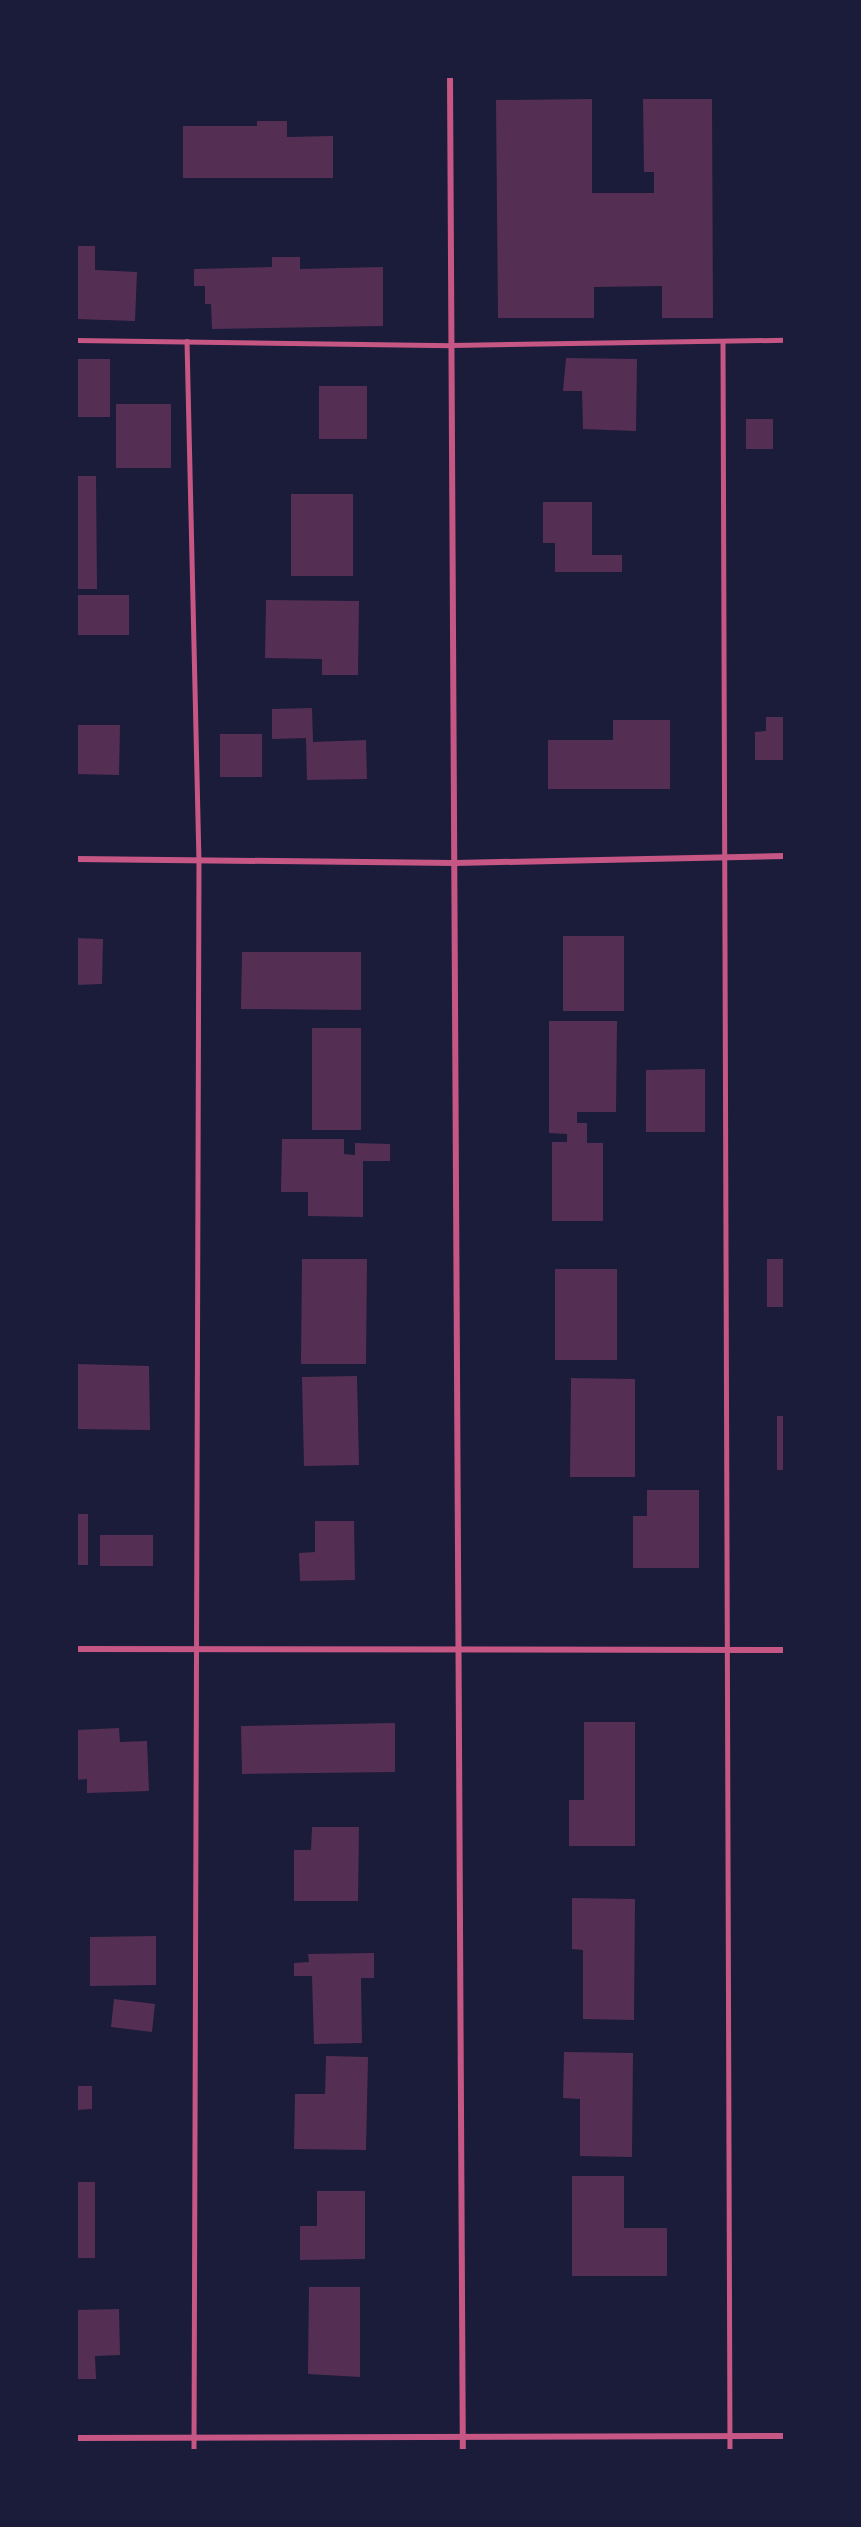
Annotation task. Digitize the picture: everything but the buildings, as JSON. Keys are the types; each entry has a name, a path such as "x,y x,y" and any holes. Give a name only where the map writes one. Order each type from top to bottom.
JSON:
{"street":[{"path":"450,76 461,1647 463,2451"},
{"path":"76,859 455,863 784,856"},
{"path":"76,1649 461,1647 784,1650"},
{"path":"76,2438 462,2435 784,2436"}],"lane":[{"path":"76,340 452,345 784,340"},
{"path":"187,341 199,861 194,2451"},
{"path":"723,342 730,2451"}]}
